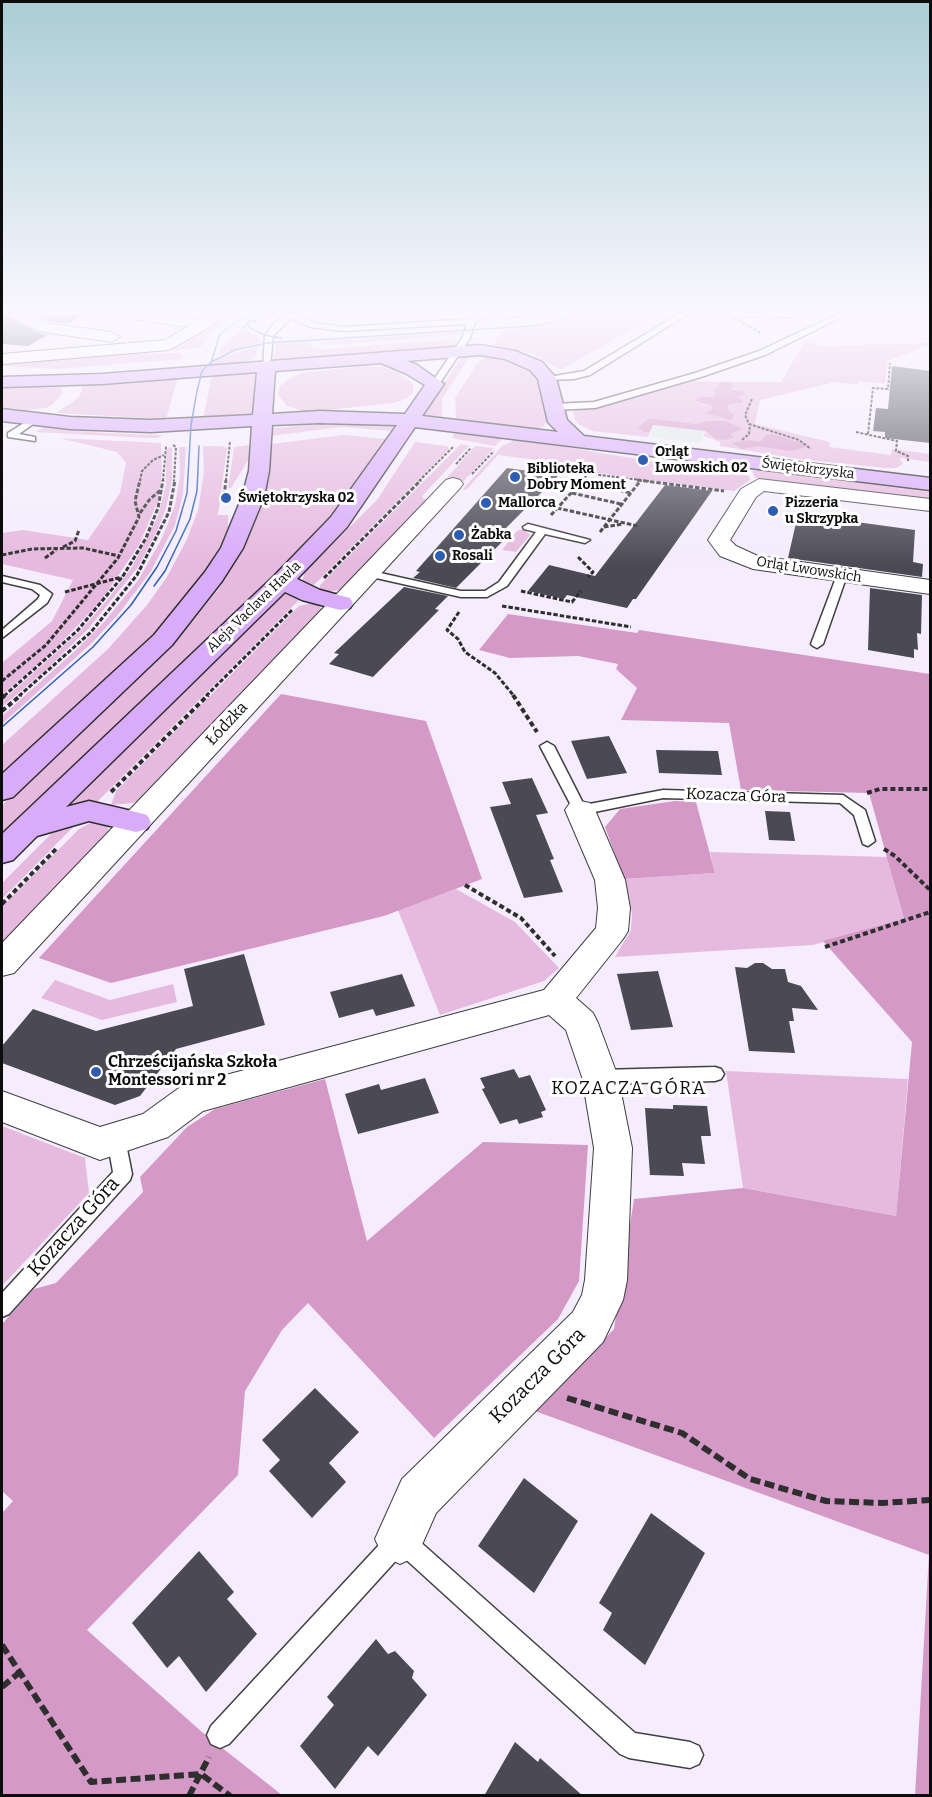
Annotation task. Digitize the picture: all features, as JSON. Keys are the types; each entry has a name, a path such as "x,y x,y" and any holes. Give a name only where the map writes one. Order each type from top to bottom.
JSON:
{"main road":[{"path":"35,420 63,398"},
{"path":"2,790 163,640 214,576 231,548 253,497 259,471 264,398"},
{"name":"Aleja Vaclava Havla","path":"2,852 282,581 339,522 425,398"},
{"path":"552,398 556,414 578,441"},
{"path":"538,436 556,414"},
{"name":"Świętokrzyska","path":"2,415 35,420 151,426 360,416 410,420 930,484"},
{"path":"282,581 311,595 341,603"},
{"path":"25,830 70,816 97,811 136,822"}],"street":[{"name":"Orląt Lwowskich","path":"930,505 770,484 759,485 748,493 719,540 728,551 753,562 930,587"},
{"name":"Łódzka","path":"2,964 452,485"},
{"path":"2,1106 100,1144 155,1126 192,1099 565,987 612,931 615,908 607,869 580,810"},
{"name":"Kozacza Góra","path":"400,1539 418,1496 588,1327 602,1300 606,1280 612,1148 600,1077 565,987"}],"lane":[{"path":"556,414 620,398"},
{"path":"32,439 11,435 35,420"},
{"path":"367,573 461,594 487,594 503,584 536,529 585,545"},
{"path":"817,644 842,575"},
{"path":"2,579 36,587 46,594 43,602 2,635"},
{"path":"548,746 580,810"},
{"name":"Kozacza Góra","path":"580,810 663,794 843,799"},
{"path":"843,799 860,813 868,841"},
{"path":"600,1077 715,1074"},
{"name":"Kozacza Góra","path":"2,1307 123,1174 116,1139"},
{"path":"400,1539 628,1745 690,1755"},
{"name":"Kozacza Góra","path":"220,1735 400,1539"}],"path":[{"path":"868,434 872,398"},
{"path":"752,399 745,415 749,424 799,440 812,449"},
{"path":"856,432 897,441 896,451 908,456 905,468"},
{"path":"223,503 230,441"},
{"path":"2,698 76,631 122,577 150,530 162,489 164,449 171,442 176,447 176,473 169,512 137,575 91,632 2,711"},
{"path":"97,811 137,766 298,604 311,595 317,585 457,442"},
{"path":"452,485 460,488 497,447"},
{"path":"139,514 135,501 142,471 153,460 164,454"},
{"path":"567,471 719,490"},
{"path":"536,529 589,474"},
{"path":"597,534 641,480"},
{"path":"581,482 631,493"},
{"path":"2,681 46,645 100,583 119,556 139,514 150,499 162,489"},
{"path":"571,493 621,504"},
{"path":"557,508 638,526"},
{"path":"603,527 628,524"},
{"path":"51,548 43,555 45,558 75,541 79,530"},
{"path":"578,558 585,545"},
{"path":"2,555 32,549 83,548 119,556"},
{"path":"583,561 593,572 588,577"},
{"path":"46,594 72,591 122,577"},
{"path":"516,590 572,602 580,591"},
{"path":"464,604 447,630 458,639 465,652 495,673 510,690 548,746"},
{"path":"843,799 879,789 930,789"},
{"path":"868,841 895,856 930,890"},
{"path":"2,904 60,844"},
{"path":"465,885 521,918 563,965 565,987"},
{"path":"825,947 930,912"},
{"path":"530,1385 682,1433 750,1479 826,1501 882,1503 930,1500"},
{"path":"2,1645 91,1782 201,1774 230,1796"},
{"path":"2,1687 20,1672"},
{"path":"189,1796 220,1735"}],"shaded area":[{"path":"2,398 58,398 46,408 28,410 2,407"},
{"path":"78,398 172,398 166,419 56,413"},
{"path":"207,398 255,398 253,417 203,419"},
{"path":"280,398 407,398 394,403 319,411 303,411 287,406"},
{"path":"434,398 443,398 442,421 421,418"},
{"path":"455,398 543,398 547,420 543,427 533,429 456,419"},
{"path":"628,398 702,398 694,401 708,406 712,405 712,409 707,413 727,410 729,404 743,403 734,398 769,398 760,400 755,424 830,442 829,447 891,455 892,449 930,454 930,462 900,458 903,464 896,468 886,468 798,459 720,446 720,442 704,436 705,432 714,438 733,438 731,434 736,432 727,421 705,421 697,424 649,418 644,432 650,432 648,437 592,431 578,424 573,411"},
{"path":"698,398 738,398 742,399 743,403 729,404 727,410 734,414 731,420 706,413 712,409 712,406 694,401"},
{"path":"649,418 697,424 705,421 727,421 742,429 731,434 733,438 723,440 714,438 705,431 653,425 650,432 644,432 638,428"},
{"path":"369,420 399,422 392,431 342,427 271,436 274,428"},
{"path":"653,425 705,431 701,443 649,437"},
{"path":"42,428 163,435 157,438 144,438 36,432"},
{"path":"465,432 502,439 495,446 452,438 454,434"},
{"path":"772,434 805,444 804,448 791,451 758,446 742,449 731,443 749,440 760,442 765,436"},
{"path":"343,435 387,439 323,527 270,581 2,835 2,805 158,659 188,627 220,587 241,552 261,508 269,476 271,444"},
{"path":"59,438 161,443 162,473 158,501 139,545 101,601 53,651 2,695 2,663 52,621 73,580 2,564 2,533 23,530 88,540 120,493 126,463 117,452"},
{"path":"517,439 668,464 707,463 746,468 750,480 734,491 567,469 569,464 498,455 466,490 463,489 502,446"},
{"path":"415,442 447,446 449,449 310,589 302,583 305,571 377,500"},
{"path":"461,444 469,446 424,494 422,497 427,501 340,590 326,592 320,589 320,585"},
{"path":"249,445 251,452 249,459 231,488 228,488 234,447"},
{"path":"203,446 227,448 218,515 228,515 228,532 214,559 197,584 153,636 118,671 2,776 2,745 108,649 147,605 167,577 187,539 198,510 204,472"},
{"path":"475,446 494,448 462,483 430,497"},
{"path":"172,447 172,479 166,508 138,567 88,629 48,668 2,707 2,701 79,632 132,567 158,516 166,485 166,449"},
{"path":"179,447 186,447 183,495 175,525 151,571 121,611 93,642 2,724 2,716 105,621 139,579 162,538 175,505 180,476"},
{"path":"759,470 930,492 930,499 755,478 752,471"},
{"path":"523,529 530,535 516,552 502,550 517,531"},
{"path":"286,590 302,597 95,804 56,813"},
{"path":"315,602 323,610 144,798 133,803 111,805 116,791 299,606"},
{"path":"508,614 637,633 639,630 930,674 930,1795 915,1795 929,1555 535,1411 614,1329 634,1199 743,1188 896,1216 912,1042 823,941 904,919 869,793 741,790 729,723 621,720 637,688 616,669 618,664 578,656 510,658 479,650"},
{"path":"281,694 426,721 482,879 384,916 111,983 39,958"},
{"path":"675,801 696,802 715,873 624,879 605,827 620,809"},
{"path":"82,818 2,899 2,883 51,834"},
{"path":"98,819 108,826 108,835 103,842 2,949 2,907 79,829"},
{"path":"710,852 887,857 904,920 813,945 615,957 631,930 632,913 624,879 715,873"},
{"path":"456,889 515,922 559,968 544,981 440,1015 398,910"},
{"path":"55,980 110,1000 173,984 177,1002 102,1020 41,998"},
{"path":"726,1071 908,1079 896,1216 743,1188"},
{"path":"325,1079 367,1241 483,1142 588,1145 579,1281 558,1319 434,1438 308,1303 282,1330 245,1391 238,1475 87,1630 202,1732 282,1795 2,1795 2,1513 13,1501 2,1491 2,1324 34,1289 56,1283 143,1192 140,1177 187,1127 215,1109"},
{"path":"2,1126 85,1158 89,1193 2,1286"}],"building":[{"path":"889,398 930,398 930,443 885,438 885,432 873,431 876,408 888,409"},
{"path":"507,468 559,475 506,528 509,528 502,536 507,537 456,588 413,578 420,572 416,571"},
{"path":"665,485 712,491 636,599 633,599 627,608 567,595 564,599 528,591 549,565 595,576"},
{"path":"798,514 915,530 913,562 923,564 922,577 788,558"},
{"path":"404,587 448,596 435,609 439,610 373,677 329,664 339,654 334,653"},
{"path":"870,588 922,595 921,634 917,633 918,650 914,649 914,658 868,650"},
{"path":"609,736 627,773 587,779 571,741"},
{"path":"656,750 718,751 722,775 659,773"},
{"path":"532,778 548,813 536,815 554,859 550,860 563,892 524,898 490,807 511,804 502,782"},
{"path":"765,811 790,812 795,841 769,840"},
{"path":"244,954 265,1025 176,1049 140,1096 115,1105 2,1063 2,1046 33,1009 96,1031 193,1006 184,969"},
{"path":"755,963 763,963 772,969 785,969 788,982 801,986 818,1010 792,1008 794,1021 789,1021 795,1053 749,1051 735,967 747,968"},
{"path":"658,971 673,1027 631,1030 617,974"},
{"path":"402,974 415,1006 376,1016 373,1009 339,1018 330,992"},
{"path":"514,1069 519,1078 530,1075 546,1110 541,1112 543,1117 519,1124 517,1119 500,1124 482,1089 485,1088 480,1078"},
{"path":"425,1078 439,1113 358,1134 345,1094 379,1084 381,1090"},
{"path":"673,1105 707,1106 711,1136 701,1136 705,1164 682,1163 684,1176 650,1175 645,1108 673,1109"},
{"path":"315,1388 359,1432 329,1463 346,1482 312,1518 269,1471 280,1460 262,1440"},
{"path":"524,1478 578,1521 534,1593 478,1546"},
{"path":"651,1513 705,1553 645,1665 603,1630 612,1613 599,1603"},
{"path":"199,1551 234,1592 227,1599 257,1634 206,1692 179,1656 167,1668 132,1623"},
{"path":"376,1639 388,1654 395,1651 414,1671 412,1678 427,1695 378,1756 368,1746 335,1789 300,1746 334,1705 327,1697"},
{"path":"515,1742 538,1762 540,1758 583,1796 484,1796"}],"tram line":[{"path":"2,727 93,647 131,605 157,567 176,531 187,493 191,425 196,398"},
{"path":"154,586 165,571 190,519 197,491 199,446"}],"place":[{"name":"Orląt Lwowskich 02","path":"643,460"},
{"name":"Biblioteka Dobry Moment","path":"515,477"},
{"name":"Świętokrzyska 02","path":"226,498"},
{"name":"Mallorca","path":"486,503"},
{"name":"Pizzeria u Skrzypka","path":"773,511"},
{"name":"Żabka","path":"459,535"},
{"name":"Rosali","path":"440,556"},
{"name":"Chrześcijańska Szkoła Montessori nr 2","path":"96,1072"}],"district":[{"name":"KOZACZA GÓRA","path":"629,1089"}]}
